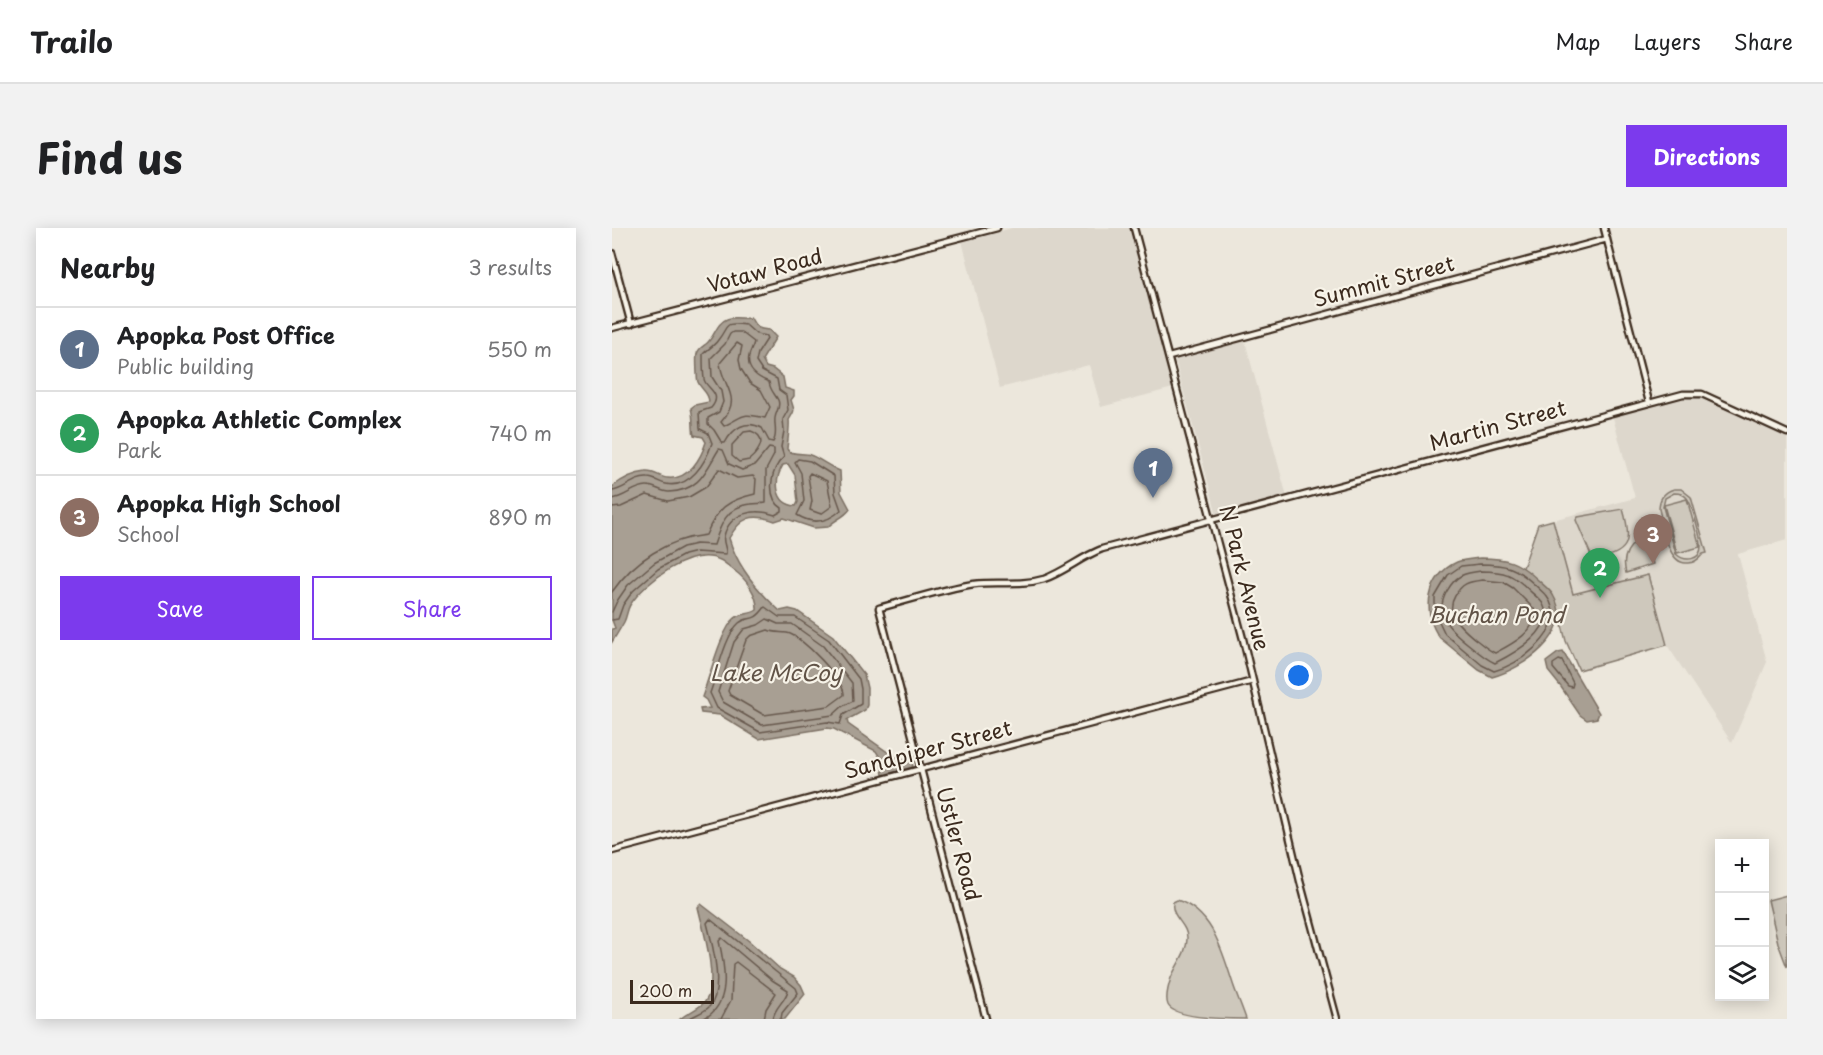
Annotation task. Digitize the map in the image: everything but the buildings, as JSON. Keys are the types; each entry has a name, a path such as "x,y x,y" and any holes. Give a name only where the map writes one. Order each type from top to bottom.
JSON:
{"street":[{"name":"Votaw Road","path":"612,328 997,228"},
{"name":"N Park Avenue","path":"1134,228 1213,520 1315,938 1337,1019"},
{"path":"1604,228 1649,402"},
{"name":"Summit Street","path":"1169,357 1607,239"},
{"path":"612,253 631,324"},
{"name":"Martin Street","path":"879,608 973,584 1028,582 1043,579 1082,557 1102,549 1683,393 1696,393 1787,433"},
{"name":"Ustler Road","path":"879,608 986,1019"},
{"name":"Sandpiper Street","path":"612,851 1253,681"}],"shaded area":[{"path":"1012,228 1129,228 1173,388 1101,407 1089,365 1000,388 962,241"},
{"path":"1245,341 1287,497 1217,515 1175,360"},
{"path":"1697,396 1787,436 1787,540 1738,554 1767,662 1732,743 1667,645 1648,576 1573,594 1553,520 1635,498 1612,414 1679,397"},
{"path":"1681,489 1691,497 1707,553 1691,563 1674,557 1667,542 1659,505 1663,496 1670,490","holes":["1674,493 1687,498 1698,529 1701,546 1698,555 1692,559 1676,554 1663,507 1665,498"]},
{"path":"1687,499 1700,547 1677,553 1664,505"},
{"path":"1623,509 1628,530 1625,545 1614,554 1593,560 1576,520 1578,517"},
{"path":"1553,520 1573,594 1648,575 1667,645 1579,670 1566,641 1556,602 1517,585 1538,524"},
{"path":"1646,537 1653,564 1626,573 1625,561 1628,551 1635,543"},
{"path":"1787,895 1787,967 1778,943 1769,900"},
{"path":"1177,900 1189,906 1208,923 1220,946 1246,1019 1191,1016 1173,1010 1168,1005 1167,995 1170,981 1187,944 1185,929 1174,912 1173,902"}],"water":[{"name":"Lake McCoy","path":"733,318 751,318 754,324 769,330 776,337 762,360 766,367 773,369 783,377 785,388 794,391 791,400 794,411 789,420 787,449 794,453 812,456 840,471 841,492 850,509 828,527 814,528 784,518 775,521 754,517 738,525 729,538 737,559 772,604 780,611 789,609 797,611 833,636 864,675 867,705 865,710 847,720 848,724 900,759 911,758 913,767 883,775 881,759 876,751 834,729 827,728 759,739 720,715 701,713 700,709 710,708 702,697 725,632 735,618 757,610 756,599 747,583 720,560 709,557 683,562 646,586 630,605 624,622 612,642 612,629 615,628 612,620 612,487 637,474 649,472 665,478 675,478 693,467 706,442 703,437 694,435 691,408 709,402 708,396 698,382 698,352 723,321","holes":["788,464 795,475 798,502 796,506 783,501 777,484 783,465"]},
{"name":"Buchan Pond","path":"1480,558 1505,560 1524,569 1551,592 1559,611 1552,636 1542,648 1517,666 1492,677 1479,670 1440,638 1430,618 1430,596 1439,576 1447,568 1460,561"},
{"path":"1563,652 1599,713 1597,718 1587,720 1580,715 1548,671 1546,662"},
{"path":"701,904 749,941 780,969 794,977 801,985 805,994 785,1019 680,1019 704,1003 710,991 709,955 698,907"}],"place":[{"name":"Apopka Post Office","path":"1153,498"},
{"name":"Apopka High School","path":"1653,564"},
{"name":"Apopka Athletic Complex","path":"1600,598"}]}
